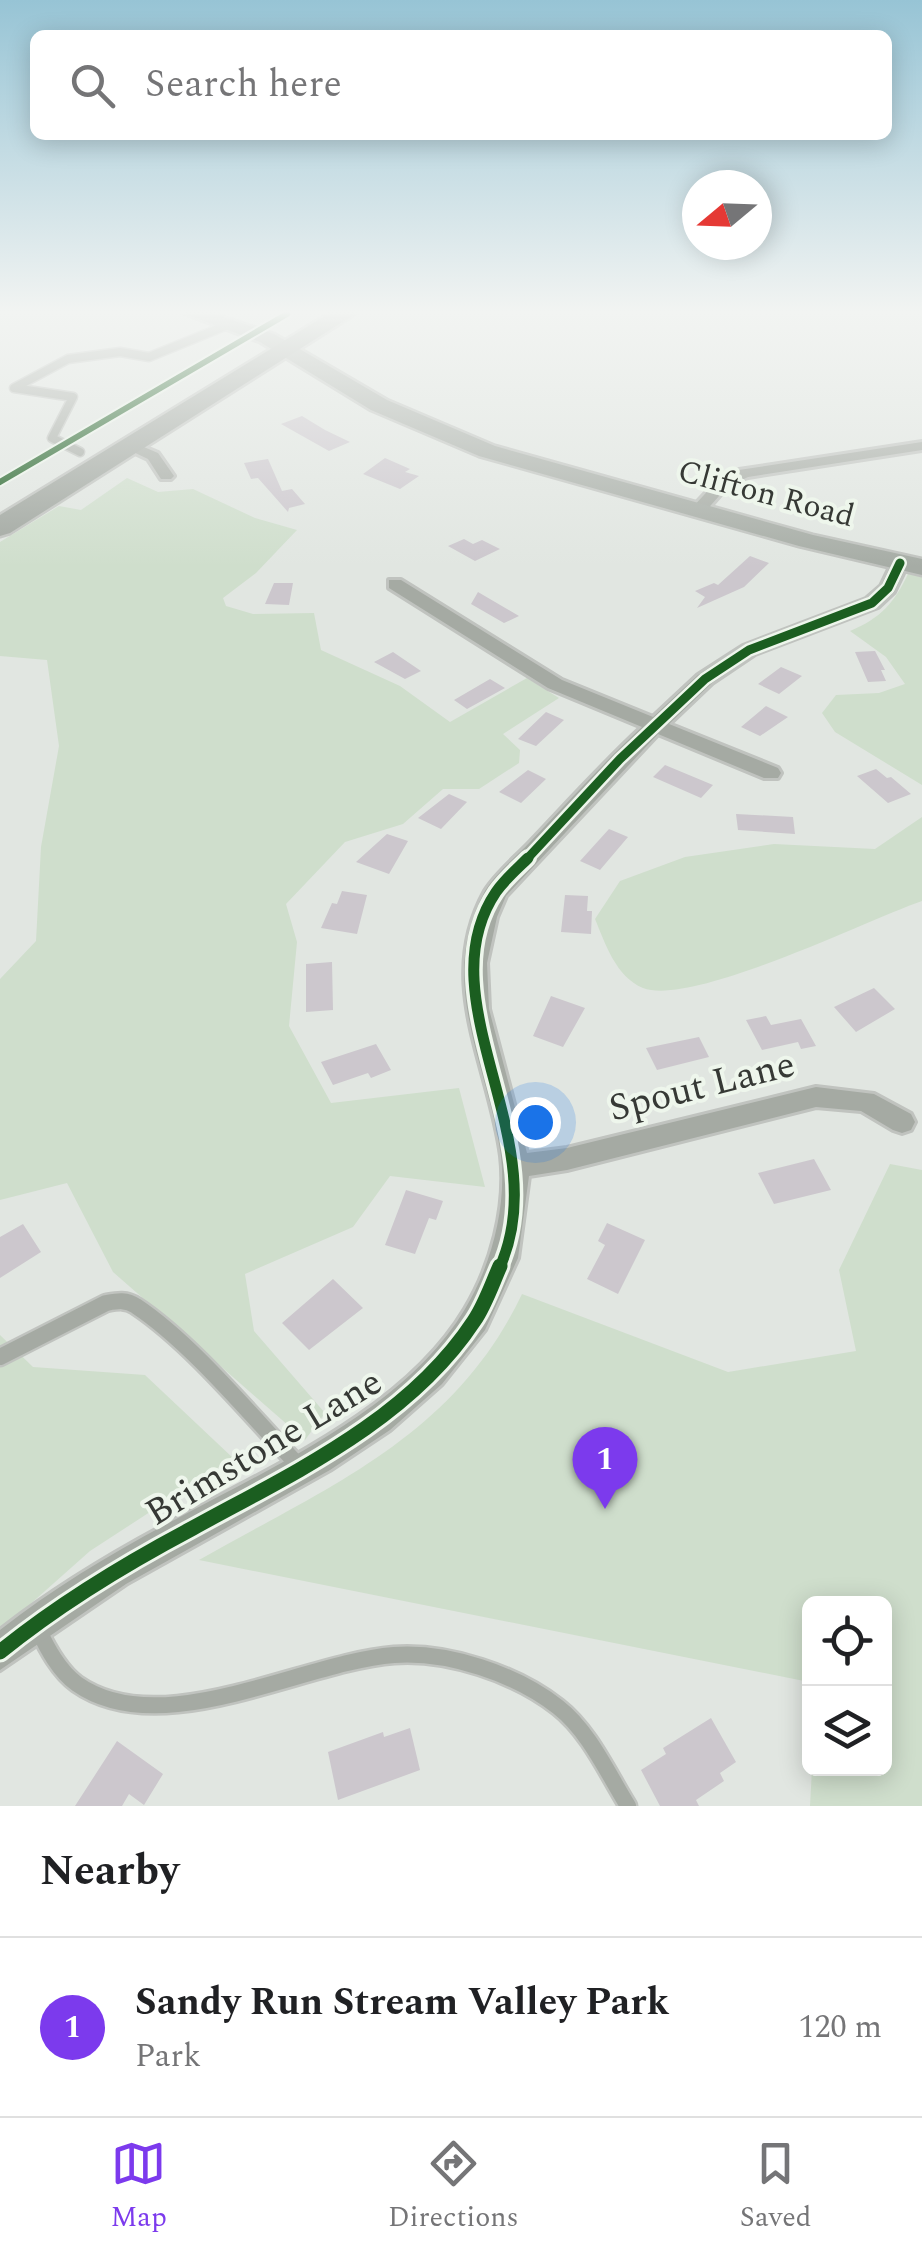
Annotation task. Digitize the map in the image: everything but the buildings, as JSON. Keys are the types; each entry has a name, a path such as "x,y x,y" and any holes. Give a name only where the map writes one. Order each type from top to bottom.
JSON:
{"highway":[{"path":"0,500 177,398"},
{"path":"0,527 207,398"}],"main road":[{"name":"Clifton Road","path":"368,398 487,451 911,565"}],"street":[{"path":"132,446 153,456 166,476"},
{"path":"698,510 714,490 744,473 922,446"},
{"name":"Brimstone Lane","path":"0,1652 35,1623 132,1561 363,1430 417,1390 461,1342 486,1301 506,1251 515,1213 517,1166 472,989 474,955 484,916 514,868 654,726 731,660 872,603 911,565"},
{"path":"396,584 555,684 771,772"},
{"name":"Spout Lane","path":"517,1166 567,1159 816,1097 865,1101 902,1122"}],"lane":[{"path":"73,398 52,438 80,452"},
{"path":"0,1357 106,1302 121,1300 134,1304 193,1356 301,1468"},
{"path":"35,1623 52,1657 80,1687 123,1703 196,1702 396,1654 451,1660 514,1684 561,1709 628,1806"}],"green space":[{"path":"127,478 158,492 193,489 255,518 297,530 256,573 223,598 226,606 253,614 314,613 321,650 400,686 450,722 527,678 559,698 503,734 520,750 519,763 479,789 443,789 403,824 345,842 286,904 297,942 289,1026 331,1103 459,1088 485,1187 390,1176 353,1227 245,1274 254,1331 325,1413 305,1440 113,1272 67,1183 0,1200 0,979 36,941 41,847 59,746 47,660 0,656 0,542 59,506 81,510"},
{"path":"908,574 922,577 922,785 835,732 822,713 836,695 879,693 905,684 886,657 850,631 885,608"},
{"path":"922,817 922,901 738,974 667,990 643,988 619,968 595,919 620,881 685,857 774,844 875,849"},
{"path":"890,1164 922,1170 922,1806 810,1806 812,1776 892,1776 892,1596 802,1596 802,1681 199,1560 340,1481 424,1421 461,1385 494,1343 522,1294 728,1372 856,1351 839,1270"},
{"path":"0,1335 33,1367 145,1375 233,1458 90,1551 0,1631"}],"cycle path":[{"path":"0,482 143,398"},
{"path":"0,1652 114,1572 319,1459 379,1419 432,1373 475,1321 504,1258 516,1185 512,1145 482,1033 475,986 479,940 496,892 620,759 705,679 749,650 872,603 888,588 900,563"}],"place":[{"name":"Sandy Run Stream Valley Park","path":"605,1509"}]}
